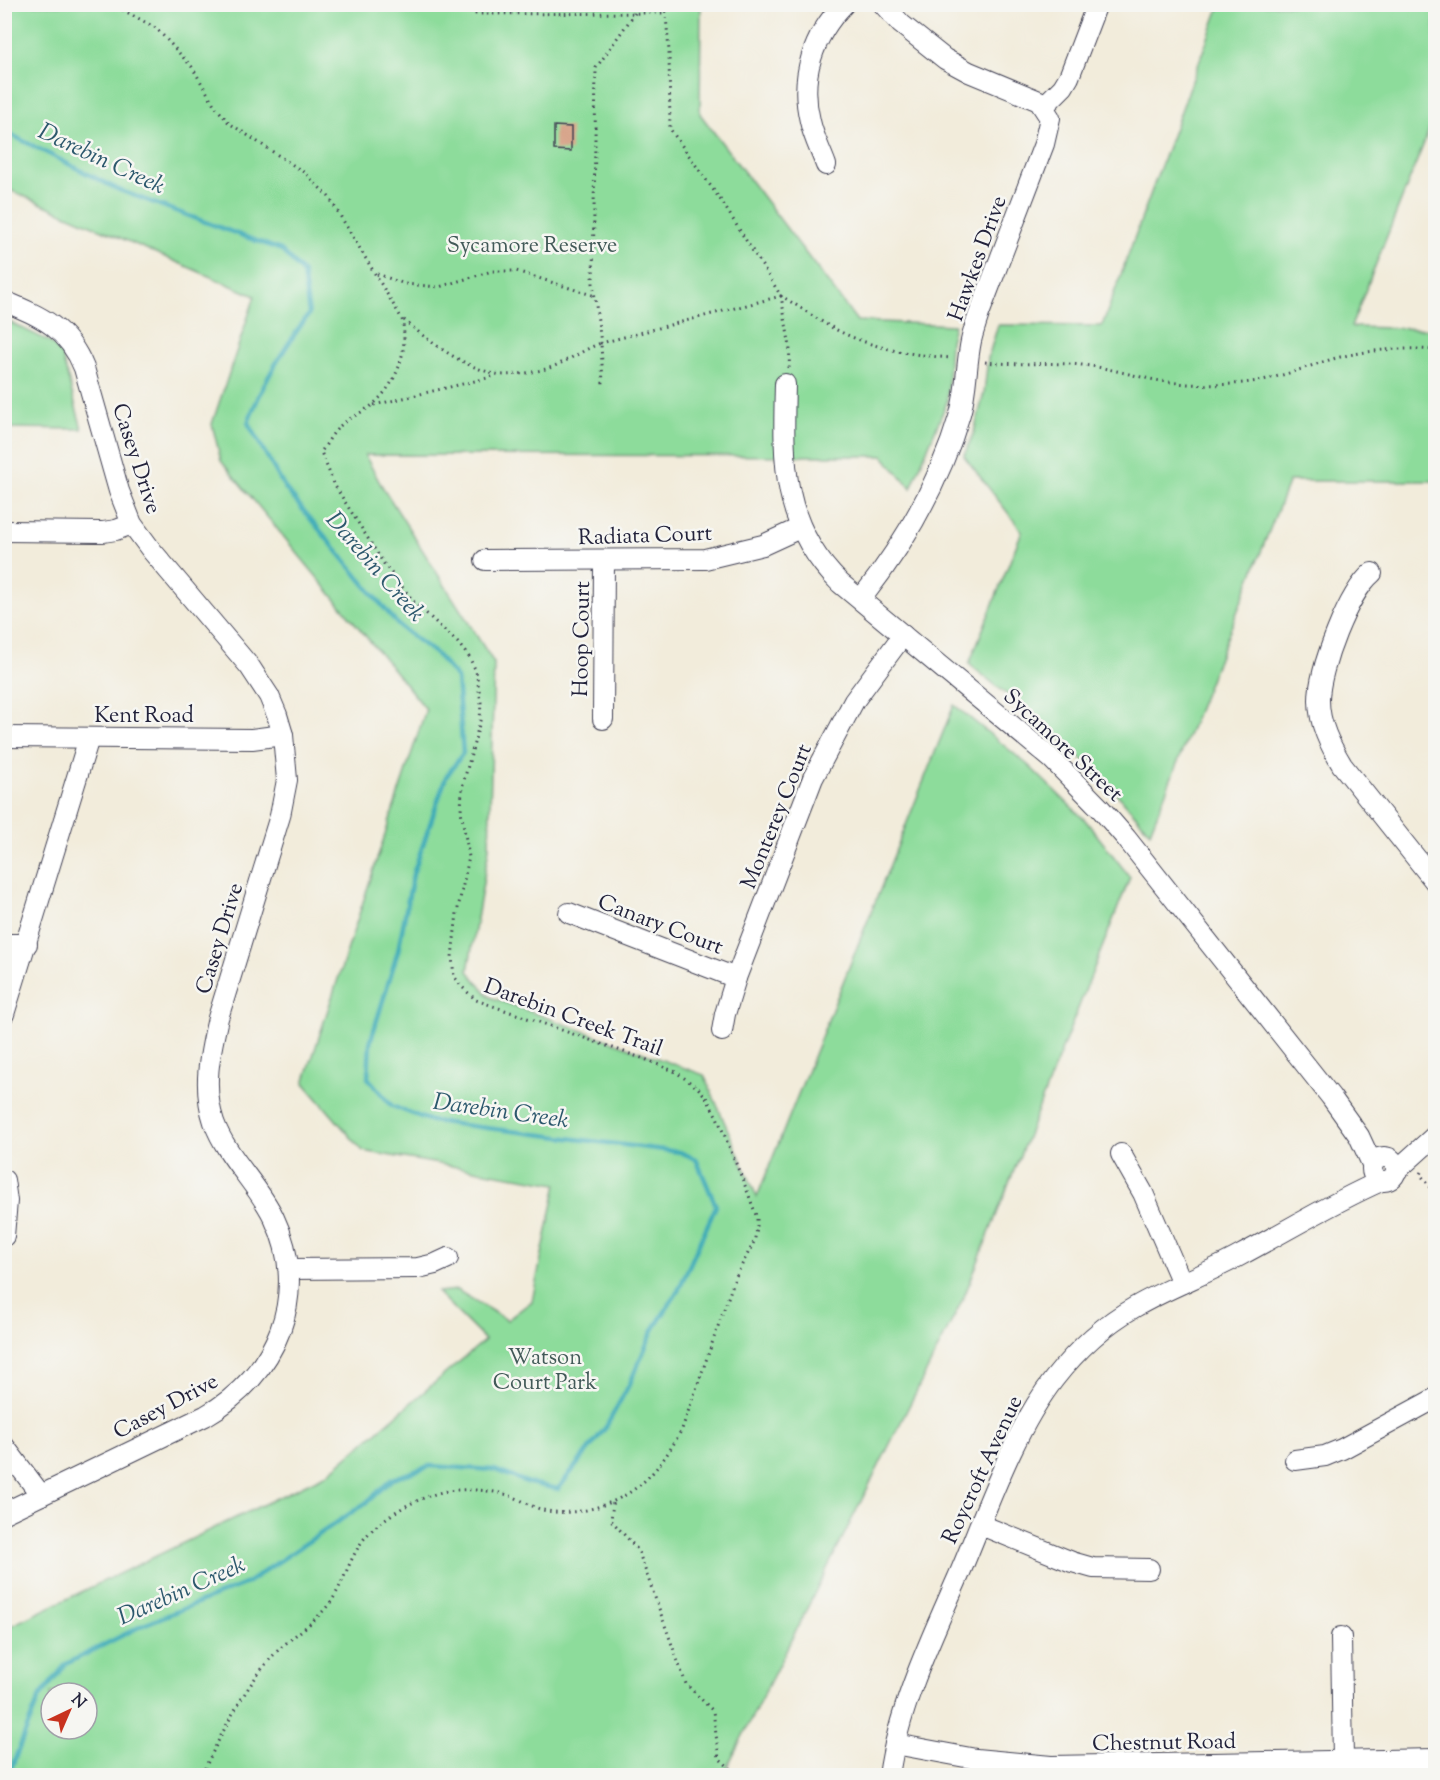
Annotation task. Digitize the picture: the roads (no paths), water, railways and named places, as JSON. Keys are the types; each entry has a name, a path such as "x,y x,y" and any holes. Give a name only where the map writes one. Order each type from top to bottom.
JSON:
{"street":[{"path":"826,165 810,123 805,82 809,62 817,42 826,26 844,4"},
{"path":"882,4 908,30 945,59 969,72 1030,97 1044,106 1070,77 1097,4"},
{"name":"Hawkes Drive","path":"861,599 902,543 931,489 960,413 971,340 979,314 1050,126 1050,118 1044,106"},
{"name":"Casey Drive","path":"4,301 53,325 76,350 84,368 119,491 132,524 250,667 269,696 283,735 285,798 218,1018 210,1051 207,1077 214,1123 234,1160 274,1217 282,1237 288,1269 287,1306 277,1341 261,1369 234,1397 205,1416 4,1513"},
{"name":"Sycamore Street","path":"785,384 784,423 790,498 800,528 822,563 840,583 1052,759 1100,808 1332,1097 1381,1166"},
{"path":"4,531 102,532 132,524"},
{"name":"Radiata Court","path":"485,560 686,560 726,555 763,545 800,528"},
{"name":"Hoop Court","path":"603,719 604,560"},
{"path":"1372,573 1358,587 1349,603 1323,670 1318,702 1322,722 1330,745 1342,765 1436,883"},
{"name":"Monterey Court","path":"722,1031 724,1014 736,978 813,778 854,701 903,636"},
{"name":"Kent Road","path":"4,737 252,739 283,735"},
{"path":"4,1014 89,738"},
{"name":"Canary Court","path":"569,914 736,978"},
{"path":"4,944 27,944"},
{"name":"Roycroft Avenue","path":"889,1776 909,1694 1020,1436 1038,1401 1053,1380 1091,1339 1135,1307 1233,1260 1348,1195 1381,1166 1431,1151"},
{"path":"1121,1154 1143,1193 1182,1283"},
{"path":"4,1180 7,1202 4,1236"},
{"path":"288,1269 418,1268 448,1258"},
{"path":"1295,1460 1326,1456 1342,1449 1436,1398"},
{"path":"4,1446 41,1495"},
{"path":"981,1525 1072,1562 1093,1568 1149,1569"},
{"path":"1341,1637 1343,1761"},
{"name":"Chestnut Road","path":"896,1744 976,1759 1051,1766 1436,1759"}],"waterway":[{"name":"Darebin Creek","path":"4,131 119,190 281,250 303,273 309,314 274,366 248,423 285,488 399,626 436,654 457,678 463,753 446,777 413,874 398,951 370,1043 368,1078 392,1106 431,1121 680,1152 696,1159 716,1206 678,1291 653,1330 630,1383 606,1427 558,1489 529,1483 495,1470 430,1466 392,1479 367,1502 247,1583 143,1625 66,1664 39,1698 8,1776"}],"park label":[{"name":"Sycamore Reserve","path":"532,244"},
{"name":"Watson Court Park","path":"545,1368"}]}
